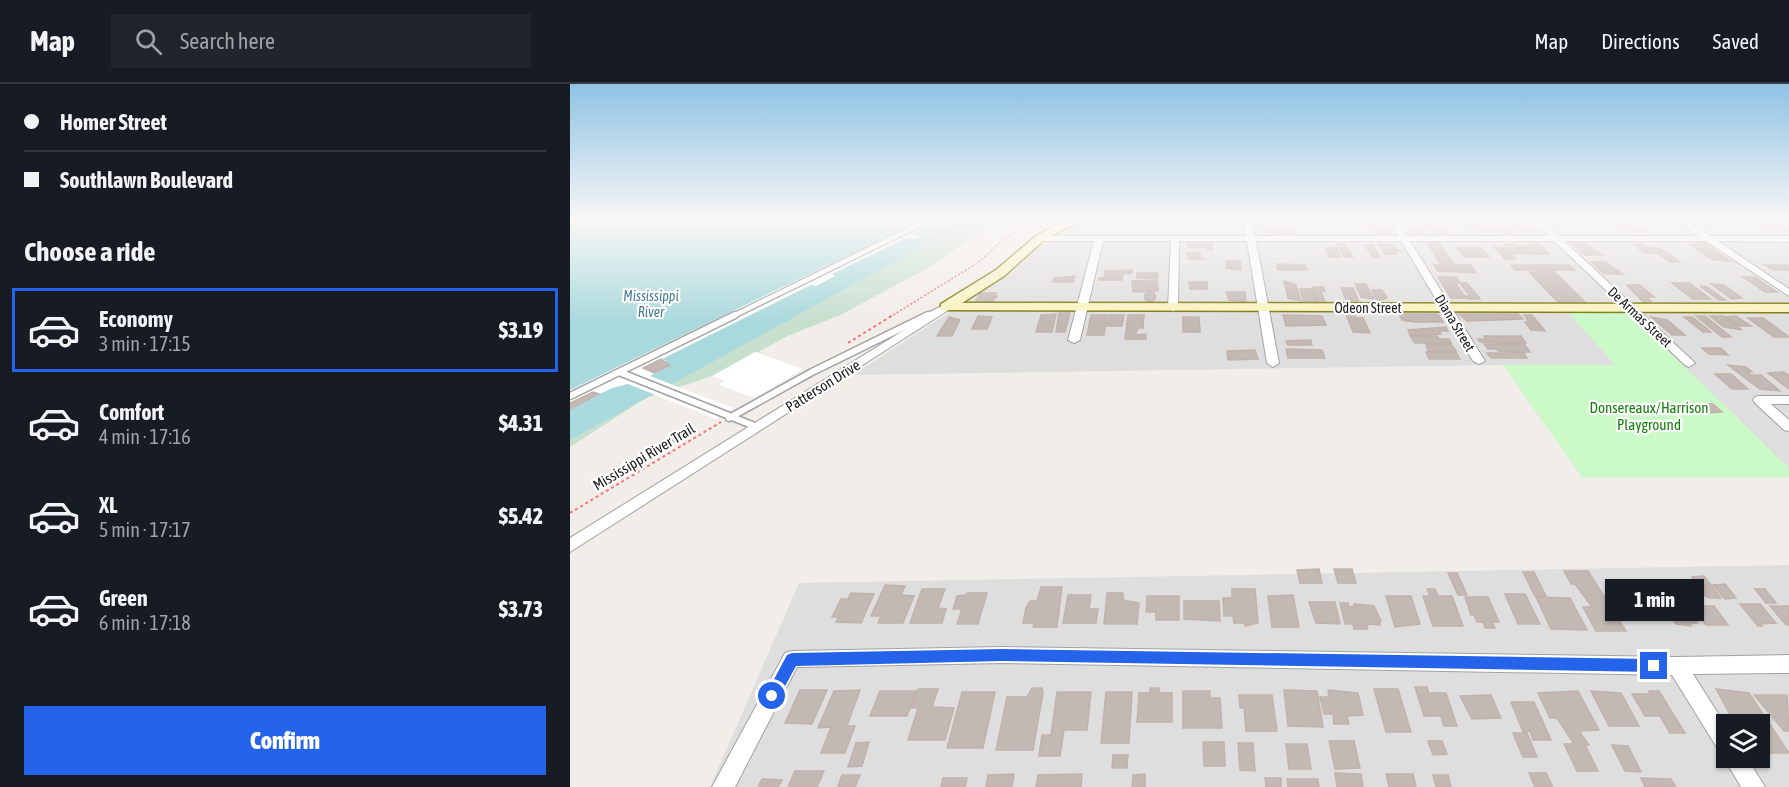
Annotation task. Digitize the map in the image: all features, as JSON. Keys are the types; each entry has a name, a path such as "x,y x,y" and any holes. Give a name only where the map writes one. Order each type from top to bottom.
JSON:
{"street":[{"name":"Patterson Drive","path":"570,546 1000,273 1021,255"},
{"path":"1074,340 1095,255"},
{"path":"1173,308 1175,255"},
{"path":"1254,255 1273,363"},
{"name":"Diana Street","path":"1414,255 1479,361"},
{"name":"De Armas Street","path":"1573,255 1689,363"},
{"path":"1732,255 1789,293"},
{"name":"Odeon Street","path":"946,307 1789,308"},
{"path":"1789,400 1759,400 1789,427"},
{"path":"723,787 792,660 1002,655 1677,666 1789,664"},
{"path":"1677,666 1716,728"},
{"path":"1742,768 1754,787"}],"lane":[{"path":"570,396 858,255"},
{"path":"729,418 812,372 946,307"},
{"path":"619,372 729,418 757,427"}],"path":[{"path":"843,347 858,334 979,262 987,255"},
{"name":"Mississippi River Trail","path":"570,513 729,418"}],"shaded area":[{"path":"1030,255 1789,255 1789,478 1583,478 1503,365 853,375 1015,270"},
{"path":"1789,565 1789,787 710,787 799,583"}],"green space":[{"path":"901,255 947,255 924,270 840,315 788,336 712,376 646,398 570,447 570,428"},
{"name":"Donsereaux/Harrison Playground","path":"1568,312 1628,312 1789,468 1789,478 1583,478 1503,365 1615,365"}],"water":[{"name":"Mississippi River","path":"570,255 907,255 570,440"}],"pier":[{"path":"849,255 871,255 832,274 835,276 816,286 811,285 662,359 667,361 664,363 670,365 650,376 733,408 716,419 628,384 612,388 570,409 570,390"},
{"path":"755,352 803,369 755,398 719,385 725,381 712,376"}],"building":[{"path":"1187,255 1200,255 1206,259 1189,259"},
{"path":"1328,255 1339,255 1340,257 1329,257"},
{"path":"1435,255 1447,255 1453,263 1440,263"},
{"path":"1463,255 1474,255 1476,257 1465,257"},
{"path":"1476,255 1487,255 1489,257 1478,257"},
{"path":"1501,255 1512,255 1516,259 1505,259"},
{"path":"1660,255 1670,255 1680,262 1670,262"},
{"path":"1705,255 1712,255 1719,260 1712,260"},
{"path":"1714,255 1721,255 1730,261 1722,261"},
{"path":"1226,261 1240,261 1241,270 1226,268"},
{"path":"1591,262 1605,262 1623,274 1605,274"},
{"path":"1277,264 1305,265 1307,270 1278,270"},
{"path":"1434,265 1471,265 1476,273 1438,271"},
{"path":"1511,265 1569,265 1575,270 1545,270 1554,272 1585,302 1558,302 1529,272 1537,272 1535,270 1515,270"},
{"path":"1765,265 1787,265 1789,270 1773,270"},
{"path":"1132,270 1132,273 1123,274 1122,280 1099,280 1099,278 1104,278 1105,271"},
{"path":"1137,273 1158,273 1157,278 1137,278"},
{"path":"1075,276 1073,282 1053,282 1054,278"},
{"path":"1438,277 1456,277 1460,283 1455,283 1466,298 1451,298"},
{"path":"1743,277 1755,277 1777,292 1765,292"},
{"path":"1157,280 1158,291 1133,292 1132,281"},
{"path":"1284,281 1296,285 1301,301 1288,298"},
{"path":"1189,282 1207,282 1207,289 1190,289"},
{"path":"1460,283 1467,283 1480,299 1468,299 1465,296 1470,296"},
{"path":"1672,283 1679,283 1700,299 1693,299"},
{"path":"1682,283 1690,283 1710,299 1703,299"},
{"path":"1355,284 1366,284 1374,299 1361,297"},
{"path":"1711,284 1724,285 1742,298 1732,299"},
{"path":"1627,285 1640,285 1654,297 1647,297 1653,304 1645,304"},
{"path":"1700,286 1707,287 1725,300 1719,300"},
{"path":"1313,287 1323,287 1325,291 1321,291 1325,302 1318,302"},
{"path":"1341,288 1353,288 1359,302 1347,302"},
{"path":"1300,289 1312,289 1317,303 1304,303"},
{"path":"1372,290 1382,290 1387,298 1377,301"},
{"path":"1150,291 1156,297 1150,303 1144,297"},
{"path":"1226,292 1245,292 1246,302 1229,300"},
{"path":"980,293 996,293 994,296 997,296 990,304 974,304"},
{"path":"1345,312 1354,313 1356,318 1363,318 1370,333 1353,332"},
{"path":"1059,313 1070,313 1065,332 1056,332"},
{"path":"1056,314 1052,332 1036,332 1041,315"},
{"path":"1399,314 1438,314 1443,322 1402,320"},
{"path":"1459,314 1518,314 1523,319 1467,321"},
{"path":"1091,315 1107,315 1104,335 1087,335"},
{"path":"1109,315 1124,315 1122,326 1107,326"},
{"path":"1128,315 1144,315 1143,328 1138,328 1135,335 1146,334 1146,339 1125,339"},
{"path":"1283,315 1322,316 1326,325 1286,326"},
{"path":"1524,315 1532,315 1545,331 1531,330 1525,322 1529,322"},
{"path":"978,316 992,317 987,329 972,329"},
{"path":"1696,316 1705,316 1731,337 1722,337"},
{"path":"1710,316 1723,316 1742,330 1724,327"},
{"path":"1736,316 1751,326 1739,326 1726,317"},
{"path":"949,317 960,320 952,336 937,336"},
{"path":"1183,317 1199,317 1200,332 1183,332"},
{"path":"1651,317 1667,320 1685,335 1672,335"},
{"path":"1684,317 1692,317 1711,332 1703,332"},
{"path":"1748,318 1763,318 1789,337 1774,337"},
{"path":"1446,327 1448,331 1439,331 1441,334 1410,335 1408,330"},
{"path":"1410,336 1437,336 1439,339 1449,339 1451,343 1415,343"},
{"path":"1484,336 1521,336 1526,343 1480,342 1478,339 1486,339"},
{"path":"1311,340 1312,345 1288,345 1286,341"},
{"path":"1426,344 1451,344 1456,351 1428,351"},
{"path":"1484,344 1524,344 1530,352 1498,351 1488,349"},
{"path":"1702,348 1721,348 1728,355 1709,354"},
{"path":"1286,349 1322,350 1325,358 1288,358"},
{"path":"1255,350 1258,359 1228,360 1227,351"},
{"path":"1426,352 1456,352 1460,359 1429,359"},
{"path":"1487,353 1524,353 1527,358 1491,358"},
{"path":"661,359 670,365 654,373 643,368"},
{"path":"1728,365 1746,367 1752,372 1747,372 1750,375 1761,375 1780,391 1760,389"},
{"path":"1784,372 1789,375 1789,389 1768,373"},
{"path":"1715,374 1731,374 1748,389 1732,389"},
{"path":"593,392 599,394 570,409 570,403"},
{"path":"1698,404 1713,404 1722,412 1706,413"},
{"path":"685,431 693,434 678,443 670,439"},
{"path":"1319,569 1322,583 1300,583 1297,570"},
{"path":"1334,569 1352,569 1356,583 1338,583"},
{"path":"1564,571 1588,571 1626,631 1596,631 1583,607 1592,607 1575,584 1571,584"},
{"path":"1523,572 1534,572 1546,596 1535,596"},
{"path":"1448,573 1457,573 1467,595 1458,595"},
{"path":"1704,576 1721,598 1709,598 1704,595 1692,577"},
{"path":"1725,584 1736,598 1725,599 1713,585"},
{"path":"885,585 905,586 901,595 914,596 903,623 878,623 881,616 871,616"},
{"path":"1041,587 1062,587 1057,627 1033,627 1034,623 1023,623 1026,608 1030,601 1037,601"},
{"path":"922,589 945,589 938,608 946,609 942,623 910,623"},
{"path":"1232,589 1255,589 1258,623 1245,626 1244,623 1234,623 1233,616 1224,616 1223,598 1232,598"},
{"path":"1427,589 1435,589 1438,596 1452,596 1463,626 1433,626 1423,596 1430,596"},
{"path":"1755,589 1765,589 1776,603 1766,603"},
{"path":"851,593 874,594 861,623 836,622 839,617 832,617 841,599 848,599"},
{"path":"967,593 987,593 978,624 957,624 962,609 953,609 957,596"},
{"path":"1107,593 1123,593 1123,600 1139,603 1137,624 1104,624"},
{"path":"1505,594 1525,594 1540,624 1518,624"},
{"path":"1068,595 1091,595 1089,609 1098,609 1096,623 1063,623"},
{"path":"1293,595 1299,627 1272,627 1268,596"},
{"path":"1147,596 1179,596 1179,620 1156,620 1156,612 1146,612"},
{"path":"1386,596 1411,596 1420,624 1395,627"},
{"path":"1465,597 1488,597 1499,622 1492,622 1495,628 1485,628 1483,622 1477,622 1474,615 1471,615"},
{"path":"1536,597 1570,598 1587,630 1551,629"},
{"path":"1659,597 1678,597 1697,623 1689,624 1691,626 1676,624"},
{"path":"1184,601 1219,601 1220,621 1184,619"},
{"path":"1309,602 1335,602 1340,624 1316,623"},
{"path":"1340,603 1348,603 1349,607 1355,606 1354,604 1374,606 1381,621 1379,621 1380,625 1368,624 1367,629 1354,629 1353,624 1345,624"},
{"path":"1740,604 1760,604 1776,623 1758,626"},
{"path":"1692,606 1714,606 1728,625 1706,625"},
{"path":"1770,606 1789,606 1789,625 1786,625"},
{"path":"1415,687 1427,687 1429,693 1446,693 1457,726 1444,726 1441,716 1424,716"},
{"path":"1032,688 1042,688 1043,693 1033,750 996,750 1007,697 1027,697"},
{"path":"1150,688 1159,688 1159,693 1172,693 1172,722 1137,722 1139,693 1150,693"},
{"path":"918,689 938,689 932,707 954,708 945,740 908,740 918,708 911,708"},
{"path":"1374,689 1398,689 1411,732 1386,732"},
{"path":"1716,689 1749,693 1763,714 1730,714"},
{"path":"800,690 827,690 812,724 785,723"},
{"path":"860,690 847,726 855,726 845,753 821,753 831,727 818,728 834,691"},
{"path":"1284,690 1317,691 1323,727 1288,726"},
{"path":"1328,690 1358,693 1363,715 1347,716 1349,724 1334,724 1333,714 1324,714 1320,697 1329,697"},
{"path":"880,691 916,691 907,716 870,716"},
{"path":"1183,691 1210,691 1210,698 1220,698 1222,728 1183,728"},
{"path":"1578,691 1599,730 1579,731 1589,745 1585,745 1598,771 1577,771 1564,744 1574,744 1557,718 1550,718 1538,693"},
{"path":"1591,691 1621,693 1639,726 1609,726"},
{"path":"1649,691 1659,691 1685,733 1670,733 1660,716 1645,716 1632,694 1650,694"},
{"path":"962,692 995,692 983,748 947,748"},
{"path":"1057,692 1091,692 1087,730 1064,730 1060,756 1039,756 1042,735 1051,735"},
{"path":"1106,692 1132,692 1129,743 1101,743"},
{"path":"1239,695 1272,695 1277,731 1246,731 1244,708 1240,708"},
{"path":"1491,695 1501,718 1472,719 1460,696"},
{"path":"1754,695 1787,695 1789,731 1784,731"},
{"path":"1511,702 1534,702 1551,740 1533,740 1530,731 1523,732"},
{"path":"1770,724 1789,753 1770,753"},
{"path":"1513,733 1527,733 1537,757 1523,757"},
{"path":"1329,741 1354,741 1360,768 1335,769"},
{"path":"1428,741 1442,741 1447,754 1433,755"},
{"path":"869,742 862,766 848,767 856,743"},
{"path":"1203,742 1224,742 1225,766 1204,766"},
{"path":"1238,743 1253,743 1255,771 1240,770"},
{"path":"1286,744 1307,744 1311,769 1289,769"},
{"path":"1612,745 1628,746 1641,772 1625,771"},
{"path":"1113,755 1128,755 1127,768 1112,768"},
{"path":"795,771 824,771 817,787 788,787"},
{"path":"1335,773 1361,774 1363,787 1337,787"},
{"path":"1529,773 1546,773 1553,787 1535,787"},
{"path":"1014,774 1012,787 986,787 988,775"},
{"path":"1082,774 1081,787 1036,787 1038,775"},
{"path":"1145,774 1145,787 1132,787 1133,775"},
{"path":"1386,774 1413,774 1416,787 1389,787"},
{"path":"842,775 860,775 855,787 838,787"},
{"path":"1433,775 1448,775 1451,787 1436,787"},
{"path":"943,778 967,778 965,787 941,787"},
{"path":"1265,778 1281,778 1281,787 1266,787"},
{"path":"1641,778 1671,779 1676,787 1645,787"},
{"path":"762,779 782,780 778,787 758,787"},
{"path":"1287,779 1318,779 1319,787 1288,787"}],"route":[{"path":"772,696 792,660 1002,655 1654,666"}]}
